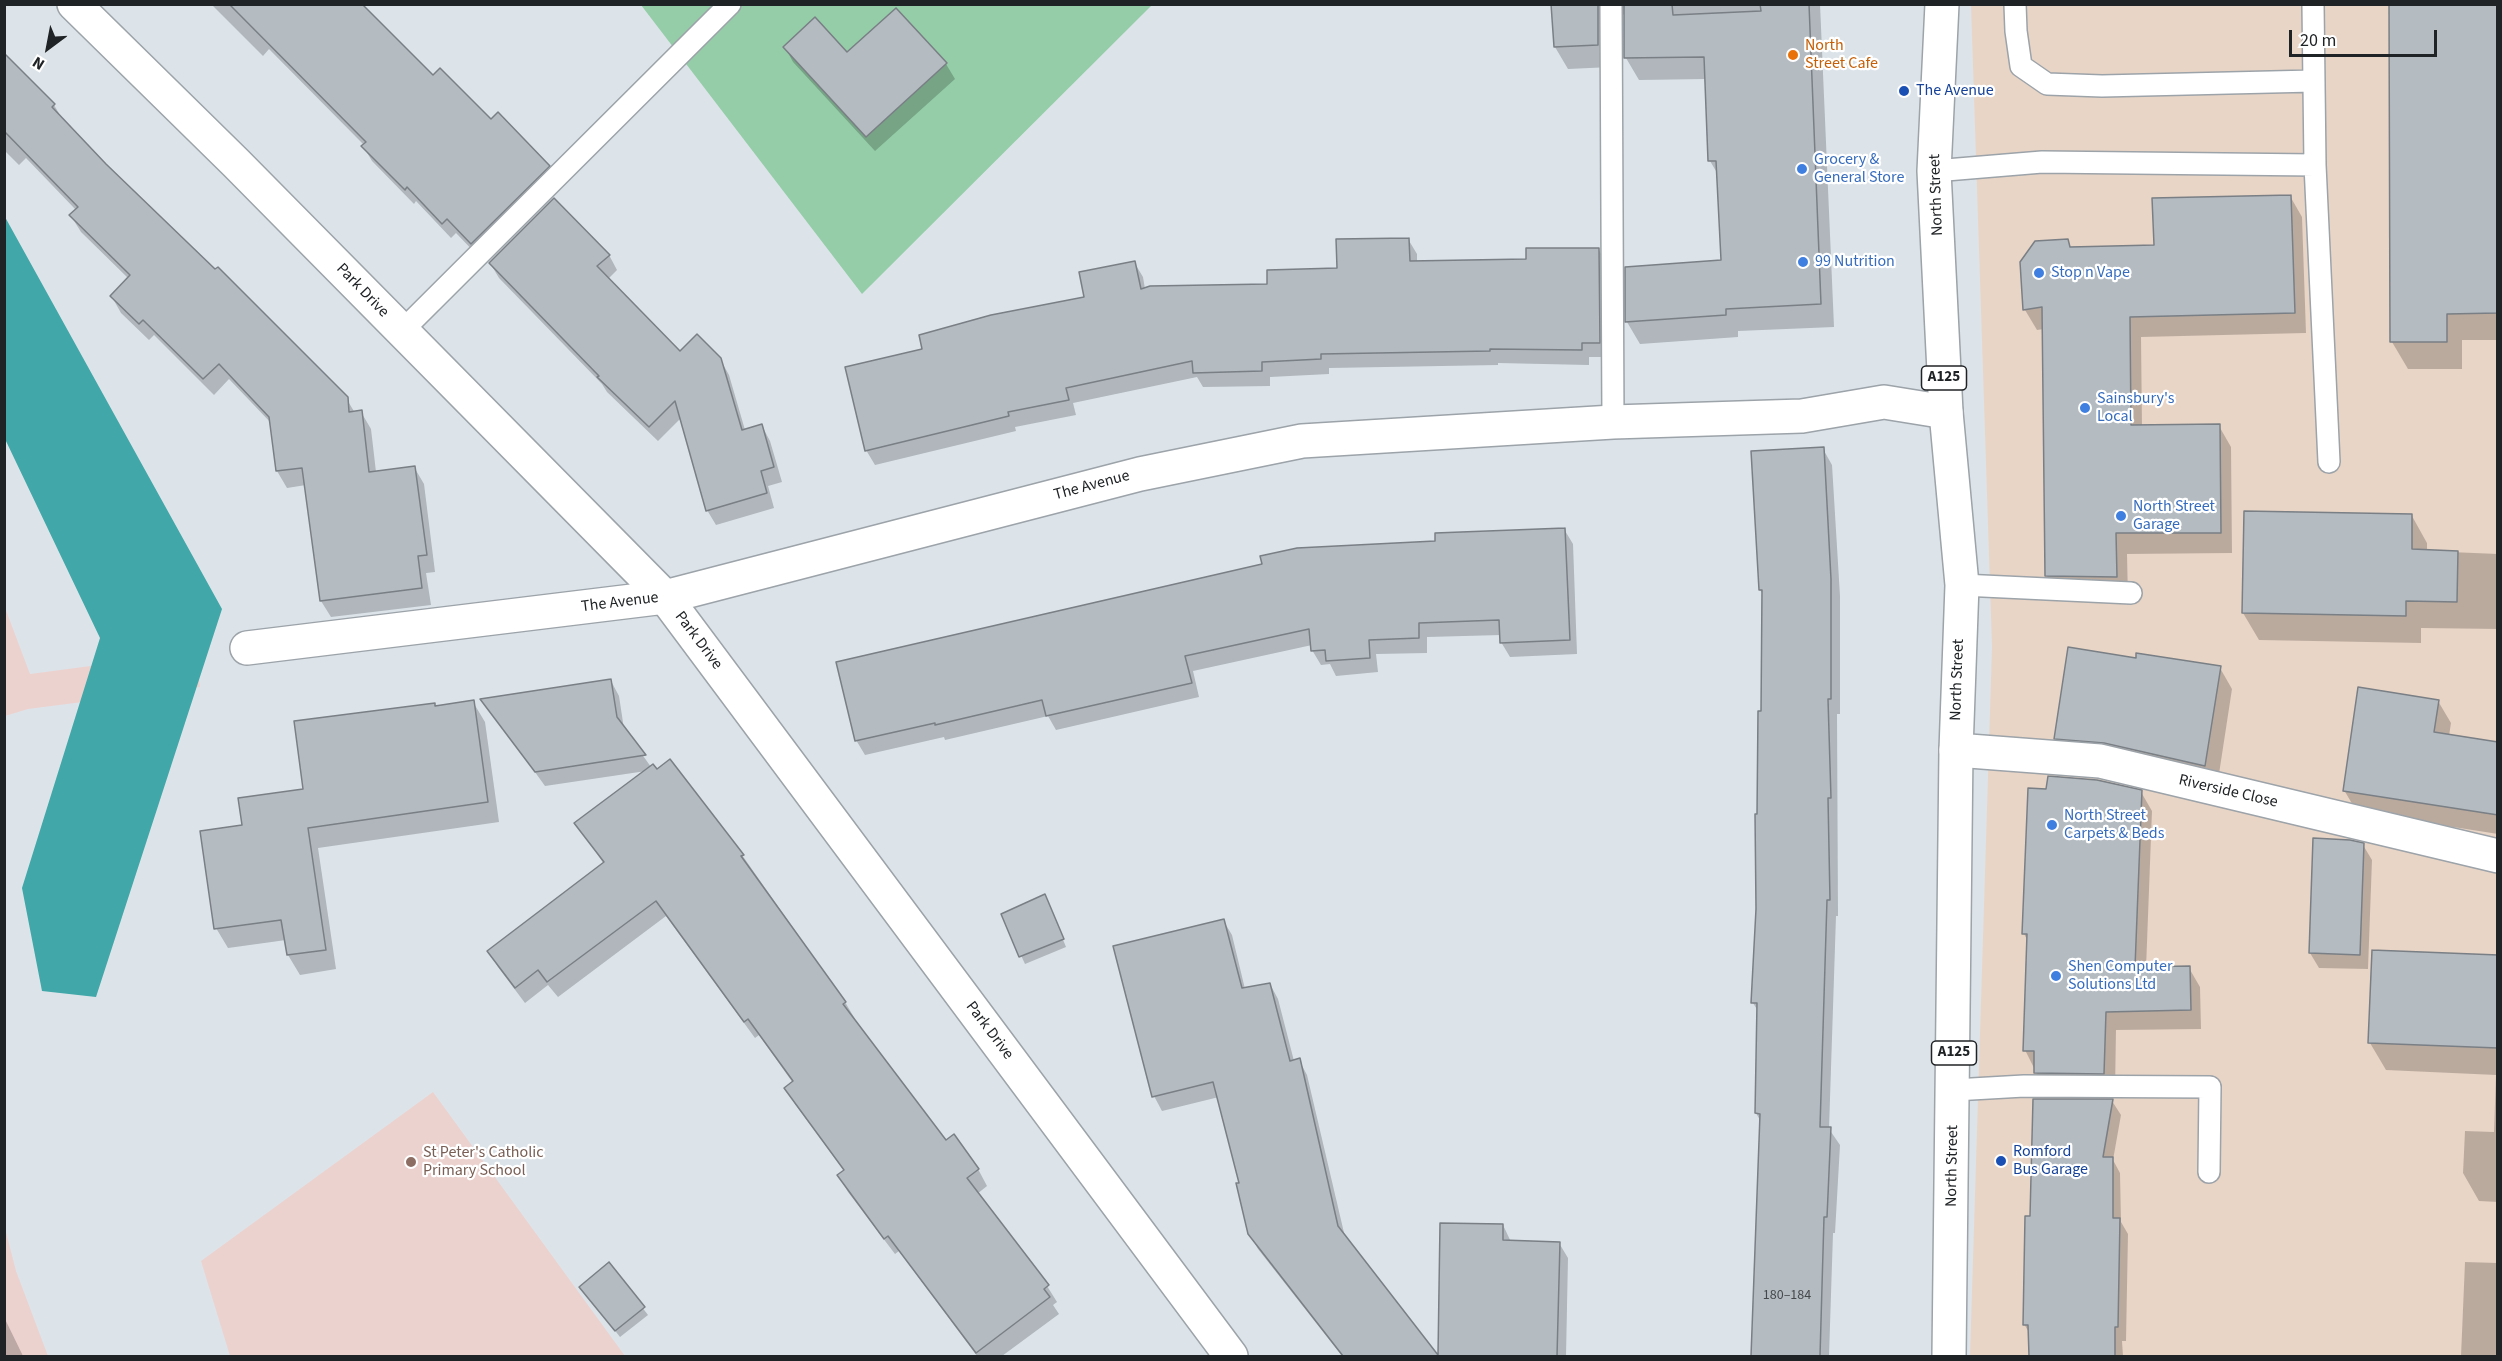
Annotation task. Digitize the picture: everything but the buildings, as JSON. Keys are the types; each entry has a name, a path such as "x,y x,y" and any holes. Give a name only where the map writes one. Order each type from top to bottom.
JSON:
{"street":[{"name":"Park Drive","path":"74,4 236,163 665,597 1231,1356"},
{"name":"North Street","path":"1942,4 1934,171 1946,412 1962,585 1956,750 1954,1090 1949,1356"},
{"name":"The Avenue","path":"247,648 665,597 1140,474 1302,441 1613,422 1802,416 1884,402 1946,412"},
{"name":"Riverside Close","path":"1956,750 2100,761 2498,856"}],"lane":[{"path":"402,332 730,4"},
{"path":"1611,4 1613,422"},
{"path":"2015,4 2021,66 2047,84 2102,86 2313,81"},
{"path":"2313,4 2315,165 2328,462"},
{"path":"1934,171 2042,162 2315,165"},
{"path":"1962,585 2130,593"},
{"path":"1954,1090 2024,1086 2210,1087 2209,1172"}],"shaded area":[{"path":"1971,5 2497,5 2497,1356 1970,1356 1992,647"},
{"path":"4,605 30,674 196,652 200,687 28,709 5,716"},
{"name":"St Peter's Catholic Primary School","path":"433,1092 625,1356 230,1356 201,1261"},
{"path":"5,1228 16,1271 48,1356 5,1356"}],"green space":[{"path":"641,5 1152,5 862,294"}],"water":[{"path":"5,217 222,609 96,997 42,991 22,888 100,638 5,439"}],"place":[{"name":"North Street Cafe","path":"1793,55"},
{"name":"The Avenue","path":"1904,91"},
{"name":"Grocery & General Store","path":"1802,169"},
{"name":"99 Nutrition","path":"1803,262"},
{"name":"Stop n Vape","path":"2039,273"},
{"name":"Sainsbury's Local","path":"2085,408"},
{"name":"North Street Garage","path":"2121,516"},
{"name":"North Street Carpets & Beds","path":"2052,825"},
{"name":"Shen Computer Solutions Ltd","path":"2056,976"},
{"name":"Romford Bus Garage","path":"2001,1161"},
{"name":"St Peter's Catholic Primary School","path":"411,1162"}]}
